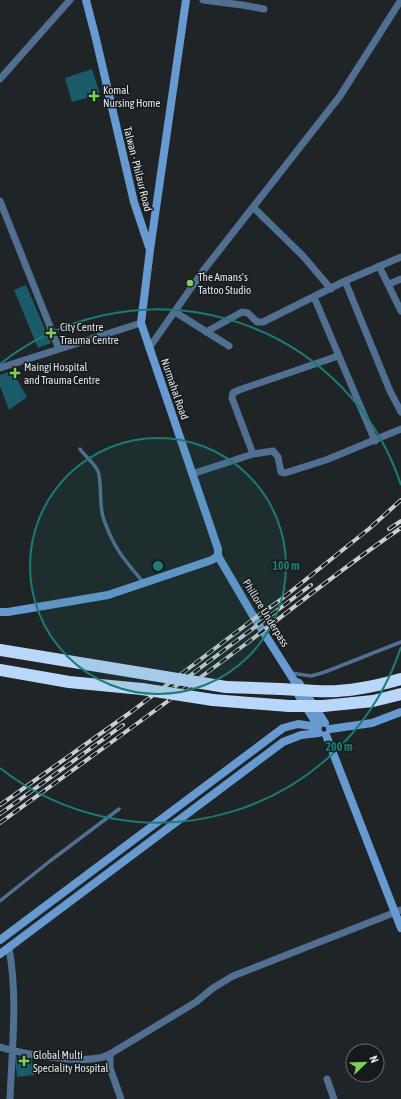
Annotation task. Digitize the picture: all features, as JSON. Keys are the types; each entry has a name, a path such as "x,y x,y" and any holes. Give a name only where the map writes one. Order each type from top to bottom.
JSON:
{"highway":[{"path":"0,650 226,687 328,692 375,686 401,679"},
{"path":"0,670 70,682 142,689 213,700 289,706 323,706 373,701 401,694"}],"street":[{"path":"0,79 70,0"},
{"name":"Talwan - Philaur Road","path":"86,0 134,202 150,250"},
{"name":"Nurmahal Road","path":"186,0 141,323 218,549 218,556"},
{"path":"203,0 243,2 264,9"},
{"path":"150,348 202,271 340,96 401,0"},
{"path":"0,201 59,349"},
{"path":"253,207 303,256 331,289"},
{"path":"206,332 242,312 248,313 255,321 260,322 345,281 401,257"},
{"path":"379,266 401,311"},
{"path":"389,284 401,280"},
{"path":"345,281 390,392 401,412"},
{"path":"314,297 375,441"},
{"path":"175,312 229,346"},
{"path":"0,368 141,323"},
{"path":"253,454 232,398 233,393 338,356"},
{"path":"192,474 253,454 273,451 278,457 281,472 284,474 326,460 401,429"},
{"path":"0,612 8,612 108,595 212,560 218,556"},
{"name":"Phillore Underpass","path":"218,556 252,614 290,673 295,682 293,686 322,729"},
{"path":"375,686 401,672"},
{"path":"0,954 283,742 322,729 372,723 401,712"},
{"path":"0,940 283,728 298,724 322,729"},
{"path":"322,729 398,911 401,928"},
{"path":"0,1047 65,1059 86,1060 99,1058 110,1054 196,1002 213,988 238,973 398,911"},
{"path":"9,948 13,1000 10,1099"},
{"path":"110,1054 110,1068 120,1099"},
{"path":"327,1079 334,1099"}],"lane":[{"path":"80,449 98,472 100,502 103,517 114,546 124,561 144,583"},
{"path":"290,673 311,676 326,672 401,642"},
{"path":"0,901 118,809"}],"building":[{"path":"92,69 100,94 72,102 65,78"},
{"path":"26,285 51,343 38,348 14,290"},
{"path":"12,371 27,397 9,410 0,386 0,375"},
{"path":"31,1056 34,1075 17,1077 15,1058"}],"railway":[{"path":"0,805 131,712 279,601 370,528 401,500"},
{"path":"389,529 401,521"},
{"path":"0,823 213,668 341,571 401,528"},
{"path":"168,692 311,585"},
{"path":"0,814 123,725"}],"place":[{"name":"Komal Nursing Home","path":"94,96"},
{"name":"The Amans's Tattoo Studio","path":"190,283"},
{"name":"City Centre Trauma Centre","path":"51,333"},
{"name":"Maingi Hospital and Trauma Centre","path":"15,373"},
{"name":"Global Multi Speciality Hospital","path":"24,1061"}]}
